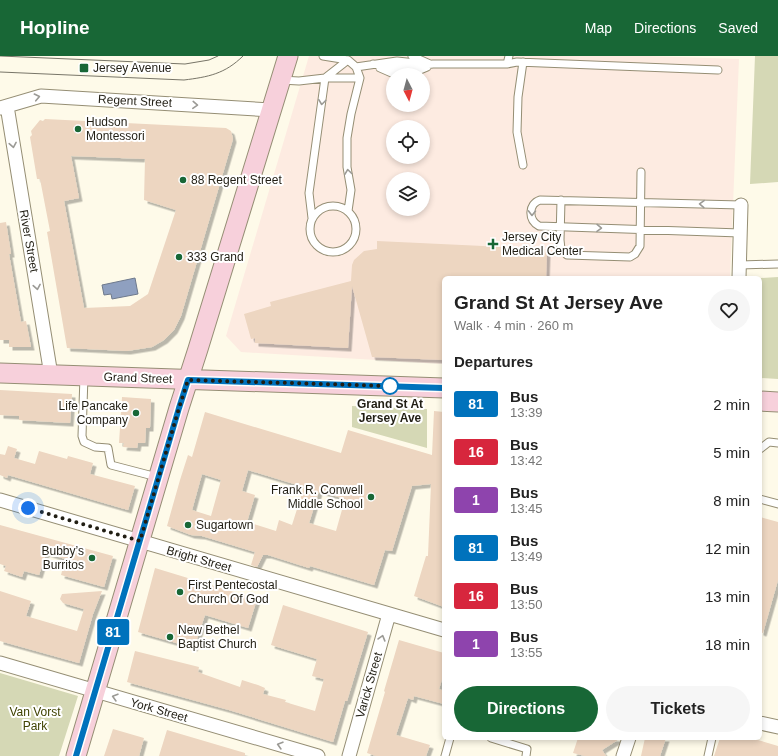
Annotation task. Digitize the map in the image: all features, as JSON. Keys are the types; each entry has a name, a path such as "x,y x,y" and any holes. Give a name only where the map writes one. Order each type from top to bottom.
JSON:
{"street":[{"path":"76,756 179,408 288,56"},
{"name":"Regent Street","path":"3,107 41,96 271,110"},
{"name":"River Street","path":"3,107 52,375"},
{"path":"739,276 741,206"},
{"name":"Grand Street","path":"0,372 188,380 442,388"},
{"path":"762,401 778,402"},
{"name":"Bright Street","path":"0,500 442,629"},
{"name":"Varick Street","path":"349,756 389,614"},
{"name":"York Street","path":"0,663 318,756"},
{"path":"762,723 778,726"},
{"path":"623,756 627,740"}],"lane":[{"path":"324,56 348,60 356,68 360,78 347,138 347,167 350,190 348,211"},
{"path":"356,68 373,64 390,56"},
{"path":"412,56 432,64"},
{"path":"507,64 509,56"},
{"path":"312,218 309,193 325,78 348,60"},
{"path":"373,64 397,68 432,64 507,64 523,62 718,70"},
{"path":"523,62 518,97 517,132 523,165"},
{"path":"373,64 386,70"},
{"path":"423,68 432,64"},
{"path":"281,80 299,81 325,78 360,78"},
{"path":"561,200 560,240 561,249 567,255 630,257 635,254 640,246 641,172"},
{"path":"740,233 539,226 534,224 531,220 532,206 535,202 540,200 741,206"},
{"path":"328,206 342,207 348,211 355,222 356,230 355,238 351,244 338,252 330,253 323,251 316,246 309,233 309,225 312,218 322,208 328,206"},
{"path":"740,265 778,264"},
{"path":"84,376 82,436 84,442 95,447 108,448 111,465 159,477"},
{"path":"762,447 769,442 778,443"},
{"path":"762,500 778,504"},
{"path":"445,756 449,740"},
{"path":"498,740 526,749 526,756"},
{"path":"708,756 712,740"}],"shaded area":[{"name":"Jersey City Medical Center","path":"309,56 649,56 739,59 730,276 442,276 442,364 241,352 226,336"}],"green space":[{"path":"755,56 778,56 778,182 750,184"},
{"path":"778,277 778,379 762,378 762,278"},
{"path":"352,406 427,409 427,448 352,427"},
{"name":"Van Vorst Park","path":"0,673 78,696 59,756 0,756"}],"water":[{"path":"135,278 138,294 112,299 111,294 104,295 102,285"}],"building":[{"path":"45,119 226,128 231,131 233,139 181,316 174,330 164,340 152,347 127,351 67,348 47,232 50,231 40,179 37,179 30,137 32,135 31,131 40,120 43,121","holes":["71,156 145,159 144,200 176,210 148,294 130,306 84,308 64,201 79,198"]},
{"path":"6,222 11,254 9,254 21,322 26,321 31,347 9,347 9,340 0,340 0,223"},
{"name":"Jersey City Medical Center","path":"377,241 547,249 546,276 442,276 442,360 372,357 352,286 348,348 255,343 255,338 251,339 244,314 271,306 270,302 351,281 352,265 354,260 364,251 377,249"},
{"path":"0,390 72,394 70,423 19,420 19,416 0,415"},
{"name":"Life Pancake Company","path":"122,397 151,399 150,428 146,428 145,443 138,443 137,448 123,447 124,443 119,443"},
{"name":"Frank R. Conwell Middle School","path":"434,411 442,412 442,606 414,596 426,556 428,556 431,484 412,486 392,551 385,550 374,585 310,566 309,568 268,555 263,555 257,567 251,565 255,552 202,536 191,535 167,526 188,455 192,457 205,412 341,453 348,430 432,455","holes":["248,470 304,487 292,525 279,520 276,531 247,522 255,495 242,491","202,474 221,480 211,516 192,510","319,491 345,499 336,531 309,523"]},
{"path":"8,446 17,449 14,458 35,464 39,451 67,459 68,456 93,463 90,474 135,486 128,510 8,475 7,478 0,475 0,454 5,455"},
{"path":"762,518 778,522 778,580 763,633"},
{"path":"0,525 113,556 104,587 61,575 65,559 46,553 39,575 24,571 22,577 4,571 6,566 0,564"},
{"path":"155,568 257,599 248,628 205,615 194,648 138,632"},
{"path":"0,591 31,601 26,616 77,631 84,609 63,603 60,599 62,594 102,591 93,614 79,663 0,641"},
{"path":"283,605 368,632 333,742 229,710 127,682 135,651 199,667 198,672 240,687 242,680 258,685 265,688 263,694 286,700 285,702 315,711 324,679 312,676 317,659 271,645"},
{"path":"399,640 442,652 442,679 439,689 442,690 442,703 414,696 413,700 408,698 396,735 430,745 426,756 376,756 367,753 385,692 384,691"},
{"path":"113,729 144,738 139,756 104,756"},
{"path":"167,730 245,753 245,756 159,756"},
{"path":"577,740 618,740 602,750 606,756 585,756 573,753"},
{"path":"645,740 665,740 660,756 641,756"},
{"path":"719,740 758,740 778,746 778,756 714,756"}],"tram line":[{"path":"0,56 185,64 209,60 218,56"},
{"path":"0,72 184,80 216,74 230,67 243,56"}],"bus line":[{"name":"81","path":"76,756 188,380 442,388"}],"place":[{"name":"Jersey Avenue","path":"84,68"},
{"name":"Hudson Montessori","path":"78,129"},
{"name":"88 Regent Street","path":"183,180"},
{"name":"Jersey City Medical Center","path":"493,244"},
{"name":"333 Grand","path":"179,257"},
{"name":"Grand St At Jersey Ave","path":"390,386"},
{"name":"Life Pancake Company","path":"136,413"},
{"name":"Frank R. Conwell Middle School","path":"371,497"},
{"name":"Sugartown","path":"188,525"},
{"name":"Bubby’s Burritos","path":"92,558"},
{"name":"First Pentecostal Church Of God","path":"180,592"},
{"name":"New Bethel Baptist Church","path":"170,637"}],"route":[{"path":"28,508 140,541 188,380 390,386"}]}
